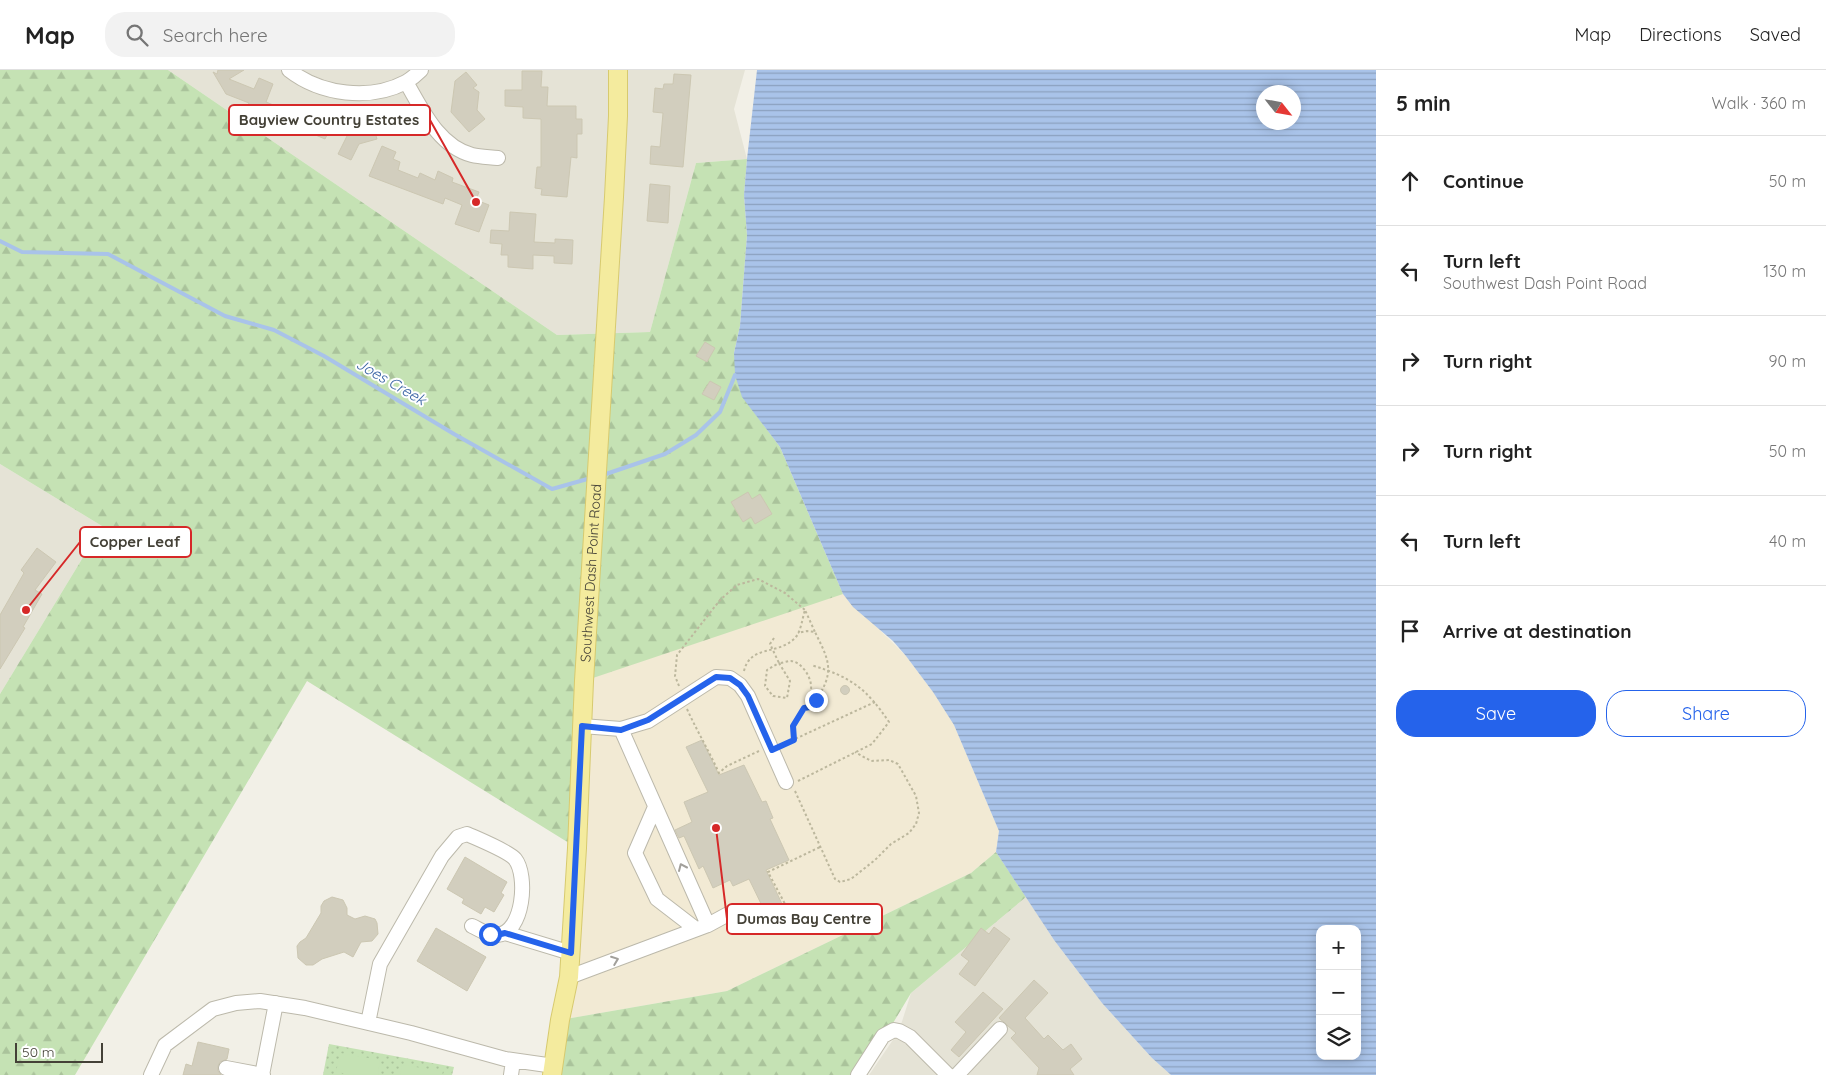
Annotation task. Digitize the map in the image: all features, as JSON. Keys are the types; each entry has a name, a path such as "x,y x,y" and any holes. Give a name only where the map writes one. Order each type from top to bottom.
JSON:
{"main road":[{"name":"Southwest Dash Point Road","path":"553,1070 560,1020 569,977 571,953 593,529 618,116 618,70"}],"street":[{"path":"289,70 317,86 335,91 363,92 376,91 406,82 422,70"},
{"path":"406,82 429,121 444,139 456,149 472,155 498,158"},
{"path":"582,726 621,730 648,720 716,677 730,678 740,685 748,696 786,782"},
{"path":"621,730 702,927"},
{"path":"654,807 635,853 657,899 702,927"},
{"path":"368,1023 380,964 442,856 458,837 467,834 507,853 514,858 522,871 521,907 515,925 505,933 497,935 472,926"},
{"path":"569,977 702,927 732,912"},
{"path":"505,933 571,953"},
{"path":"151,1075 164,1045 213,1009 252,1001 305,1008 553,1070"},
{"path":"226,1068 263,1075 276,1003"},
{"path":"957,1075 1000,1029"},
{"path":"858,1075 883,1036 889,1031 896,1030 910,1037 948,1075"},
{"path":"511,1075 513,1060"}],"path":[{"path":"804,708 810,707 816,700 826,683 829,670 827,658 804,610 785,593 758,579 736,586 720,600 677,655 675,676 697,733 703,740 719,773 727,766 794,740 875,702"},
{"path":"740,685 746,663 751,656 772,650 794,639 798,633 804,610"},
{"path":"798,633 815,632"},
{"path":"774,638 770,644 772,650 779,663 790,681 787,698 773,696 764,686 767,670 779,663 792,661 799,664 806,672 811,684 810,696 793,726 794,740"},
{"path":"811,665 829,670 851,681 868,694 889,722 872,744 856,752 792,784 835,879 840,882 850,879 875,860 891,844 909,833 916,824 918,813 916,796 898,764 889,760 871,761 856,752"},
{"path":"732,912 742,916 748,928 754,928 781,915 785,910 785,904 768,872 820,847"}],"shaded area":[{"path":"168,70 745,70 734,109 747,159 696,163 650,332 557,335"},
{"path":"0,464 102,526 0,694"},
{"path":"835,574 843,594 906,656 933,692 954,725 999,831 996,852 971,873 727,991 560,1020 584,681"},
{"path":"1026,897 1054,940 1102,1003 1152,1058 1171,1075 869,1075 899,1031 911,993"}],"green space":[{"path":"0,70 168,70 557,335 650,332 696,163 747,159 744,195 747,235 740,326 734,353 743,397 780,447 843,594 584,681 577,848 307,681 75,1075 0,1075 0,694 102,526 0,464"},
{"path":"996,852 1026,897 911,993 862,1075 551,1075 560,1020 727,991 971,873"},
{"path":"329,1044 454,1067 452,1075 323,1075"},
{"path":"340,1053 380,1060 378,1075 354,1075 336,1072"},
{"path":"402,1065 443,1071 442,1075 400,1075"}],"water":[{"path":"757,70 1376,70 1376,1075 1171,1075 1152,1058 1102,1003 1054,940 996,852 999,831 954,725 933,692 906,656 893,641 853,607 843,594 780,447 742,397 735,375 734,353 740,326 747,235 744,195"}],"building":[{"path":"218,70 244,70 229,79 254,89 259,78 273,84 266,102 295,114 299,105 325,116 321,126 330,129 325,139 285,122 283,125 276,122 275,126 258,119 261,113 247,107 249,103 226,94 213,72 217,74"},
{"path":"522,71 542,71 541,87 548,87 547,106 576,106 576,119 582,119 582,134 577,134 577,158 571,157 567,197 541,195 542,189 535,188 537,167 541,167 541,119 523,118 523,107 505,106 505,90 522,90"},
{"path":"466,72 477,85 473,88 479,92 477,110 485,119 469,132 451,112 455,81"},
{"path":"674,74 691,75 683,167 650,164 651,146 660,147 663,113 653,112 655,88 663,89 664,84 673,84"},
{"path":"372,123 377,139 359,144 351,160 338,154 350,130"},
{"path":"382,146 396,152 393,159 400,162 398,170 418,178 420,173 435,180 438,171 453,178 452,182 479,192 476,200 489,205 479,232 455,224 462,205 445,198 443,204 369,176"},
{"path":"650,184 670,186 668,223 647,221"},
{"path":"510,212 536,214 534,242 555,243 555,239 573,240 572,264 554,263 554,256 533,255 533,269 508,267 508,255 501,255 502,244 490,243 491,230 509,231"},
{"path":"705,342 715,348 707,362 696,356"},
{"path":"710,381 721,387 714,400 702,394"},
{"path":"748,492 752,499 760,494 772,514 755,524 751,517 743,522 731,502"},
{"path":"37,548 56,562 35,590 42,594 23,627 25,628 0,669 0,615 24,573 21,570"},
{"path":"845,685 850,690 845,695 840,690"},
{"path":"702,740 719,775 744,765 762,802 766,801 773,818 770,819 789,860 766,870 783,906 766,914 749,879 733,886 730,880 713,888 703,866 699,869 684,836 679,838 675,830 692,822 684,802 708,792 686,747"},
{"path":"465,857 507,882 501,893 504,895 494,912 485,907 481,914 462,903 464,899 447,889"},
{"path":"332,897 343,900 347,908 347,915 355,919 365,916 375,919 378,934 372,941 361,942 353,957 344,952 322,959 313,965 306,965 298,958 297,946 306,938 321,913 321,906 324,901"},
{"path":"994,927 1010,939 975,986 959,974 969,961 961,955 981,928 989,934"},
{"path":"436,928 486,957 467,991 417,961"},
{"path":"1034,980 1048,993 1025,1018 1044,1039 1048,1035 1063,1050 1071,1044 1082,1059 1070,1069 1074,1075 1037,1075 1039,1068 1011,1038 1016,1033 999,1018"},
{"path":"983,992 1003,1009 959,1057 951,1050 966,1032 955,1022"},
{"path":"198,1042 229,1049 227,1059 220,1062 218,1066 218,1071 221,1075 183,1075 186,1064 192,1066"}],"waterway":[{"name":"Joes Creek","path":"0,241 22,252 108,254 225,316 274,330 324,356 454,434 552,489 591,478"},
{"name":"Joes Creek","path":"603,475 665,454 696,435 720,412 735,375"}],"place":[{"name":"Bayview Country Estates","path":"476,202"},
{"name":"Copper Leaf","path":"26,610"},
{"name":"Dumas Bay Centre","path":"716,828"}],"route":[{"path":"490,934 505,933 571,953 582,726 621,730 648,720 716,677 730,678 740,685 748,696 772,750 794,740 793,726 804,708 810,707 816,700"}]}
